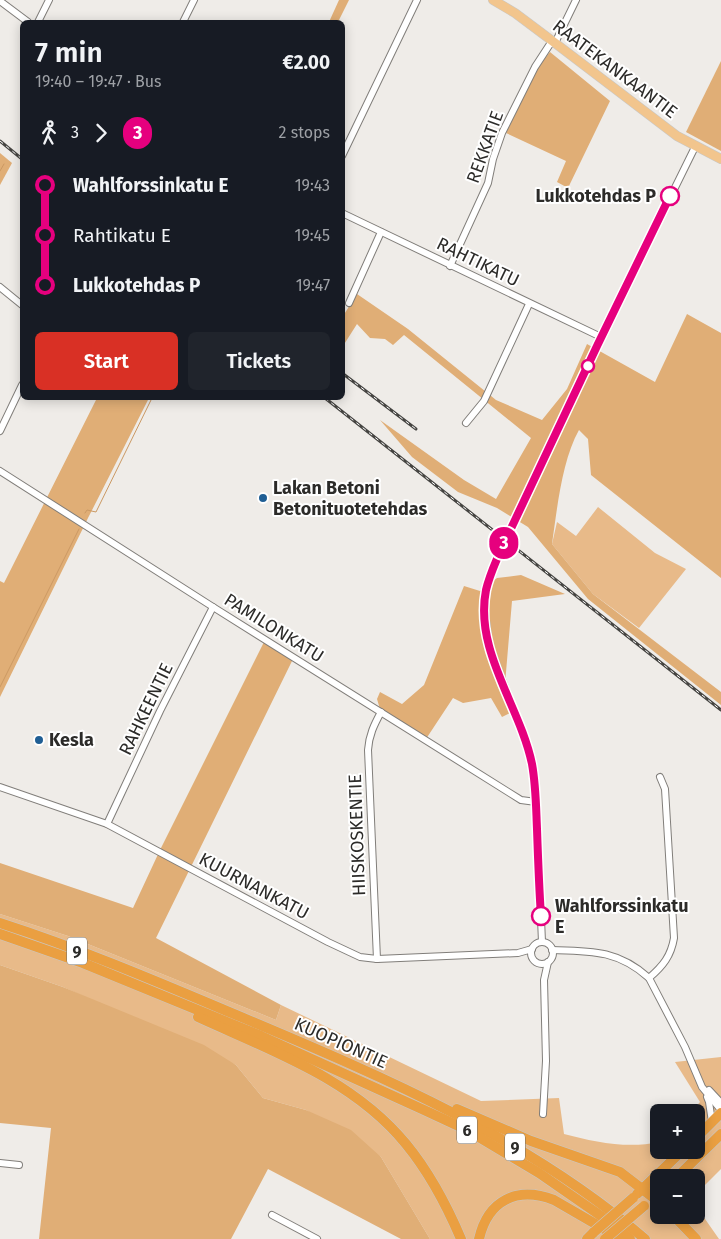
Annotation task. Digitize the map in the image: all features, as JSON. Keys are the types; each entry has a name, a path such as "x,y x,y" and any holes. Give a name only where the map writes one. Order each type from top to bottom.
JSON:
{"highway":[{"name":"KUOPIONTIE","path":"0,923 95,957 373,1074 469,1122 545,1165 620,1217 645,1239"},
{"name":"KUOPIONTIE","path":"0,934 83,963 157,993 357,1078 467,1130 539,1173 614,1225 630,1239"},
{"path":"157,993 178,1008 315,1071 342,1087 374,1112 397,1134 424,1168 461,1239"},
{"path":"373,1074 488,1121 531,1142 620,1172 650,1194"},
{"path":"705,1129 721,1112"},
{"path":"685,1169 721,1134"},
{"path":"663,1169 674,1159"},
{"path":"628,1178 646,1178 650,1176"},
{"path":"590,1236 650,1182"},
{"path":"479,1239 482,1227 496,1207 506,1199 522,1194 544,1196 554,1200 621,1239"},
{"path":"604,1239 650,1202"},
{"path":"682,1224 696,1239"}],"main road":[{"name":"RAATEKANKAANTIE","path":"493,0 515,13 554,42 669,131 695,147 721,159"}],"street":[{"path":"39,20 49,0"},
{"path":"184,20 194,0"},
{"path":"345,150 417,0"},
{"name":"REKKATIE","path":"450,266 488,183 493,159 502,133 534,67 554,42 576,0"},
{"path":"0,1 25,20"},
{"path":"542,942 533,772 528,748 489,645 485,612 486,592 499,554 601,337 695,147"},
{"name":"RAHTIKATU","path":"345,214 601,337"},
{"path":"348,303 381,232"},
{"path":"0,287 20,303"},
{"path":"466,423 484,400 529,304"},
{"path":"0,431 20,389"},
{"name":"PAMILONKATU","path":"0,470 213,607 521,800 536,802"},
{"name":"RAHKEENTIE","path":"107,824 160,710 213,607"},
{"name":"HIISKOSKENTIE","path":"377,959 368,750 372,727 381,712"},
{"path":"648,978 663,965 671,952 674,938 665,789 660,777"},
{"name":"KUURNANKATU","path":"0,787 107,824 335,946 360,957 377,959 504,954 532,949"},
{"path":"544,980 535,961 532,949 536,944 542,942 549,945 552,950 552,957 548,962 544,980 546,1061 544,1114"},
{"path":"552,950 597,951 623,960 640,970 648,978 685,1046 709,1102 712,1122"},
{"name":"KUURNANKATU","path":"504,954 535,961"},
{"path":"535,961 548,962"},
{"path":"695,1071 721,1103"},
{"path":"702,1087 721,1112"},
{"path":"0,1163 19,1165"},
{"path":"272,1215 317,1239"}],"shaded area":[{"path":"339,0 349,0 339,20 330,20"},
{"path":"550,52 610,101 568,188 557,182 566,161 506,133 537,68"},
{"path":"721,61 721,151 686,132"},
{"path":"0,153 12,163 0,185"},
{"path":"357,294 408,329 496,400 542,420 567,389 587,344 655,382 687,314 721,333 721,578 591,475 588,439 579,430 564,470 552,544 593,594 721,692 721,705 588,599 528,527 497,508 458,492 412,457 380,420 464,480 496,499 531,438 404,335 393,345 385,339 370,338 357,324 345,343 345,313"},
{"path":"96,400 148,400 0,697 0,581 4,583"},
{"path":"598,507 655,553 686,569 639,628 593,594 552,544 557,522 576,536"},
{"path":"521,575 565,594 512,601 504,696 510,713 502,717 491,698 463,703 453,698 424,742 382,716 377,699 380,692 402,704 424,685 464,586 480,591 497,578"},
{"path":"264,642 293,659 156,938 281,1005 276,1020 68,936 0,914 0,863 133,908"},
{"path":"0,914 68,936 276,1020 281,1005 481,1101 559,1098 564,1134 611,1144 650,1144 650,1159 705,1159 705,1104 698,1104 700,1102 675,1062 721,1057 721,1169 705,1185 705,1169 650,1169 650,1224 705,1224 705,1219 719,1239 430,1239 381,1157 306,1110 263,1098 236,1065 63,987 0,965"},
{"path":"0,965 63,987 204,1045 236,1065 263,1098 306,1110 351,1130 381,1157 430,1239 401,1239 268,1169 231,1239 39,1239 51,1128 0,1123"}],"waterway":[{"path":"0,171 4,164"},
{"path":"85,513 87,510 96,512 151,400"},
{"path":"0,687 79,529"}],"railway":[{"path":"0,141 20,157"},
{"path":"345,375 416,429"},
{"path":"328,400 721,710"}],"bus line":[{"name":"3","path":"541,916 536,802 532,764 528,748 489,645 485,612 486,592 499,554 670,196"}],"place":[{"name":"Lukkotehdas P","path":"670,196"},
{"name":"Lakan Betoni Betonituotetehdas","path":"263,498"},
{"name":"Kesla","path":"39,740"},
{"name":"Wahlforssinkatu E","path":"541,916"}]}
